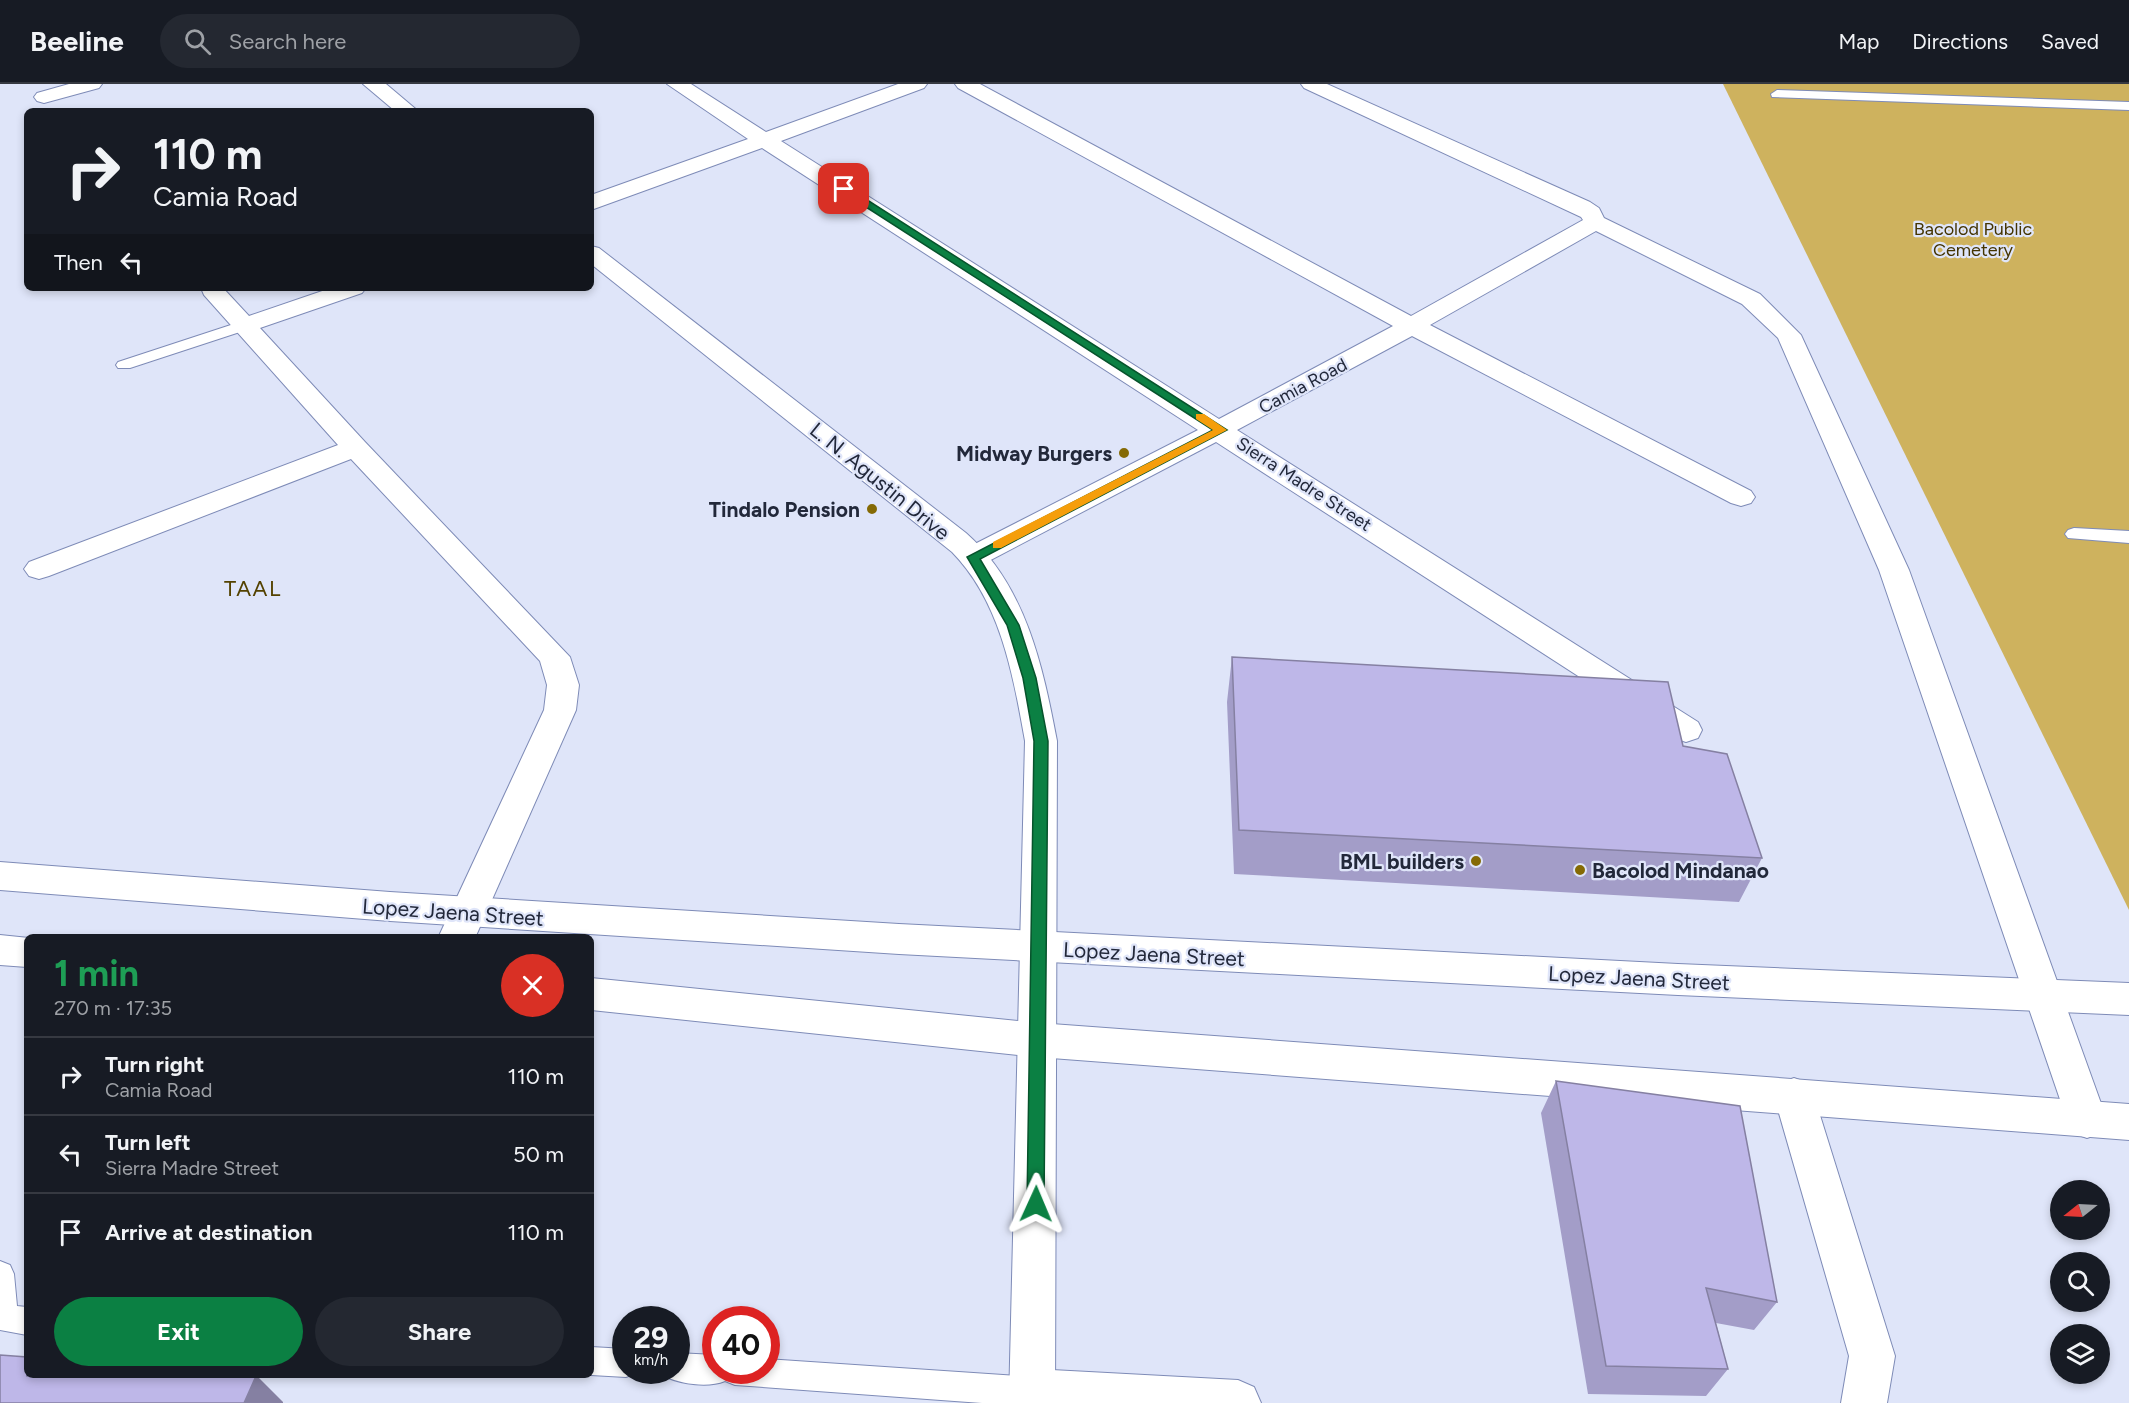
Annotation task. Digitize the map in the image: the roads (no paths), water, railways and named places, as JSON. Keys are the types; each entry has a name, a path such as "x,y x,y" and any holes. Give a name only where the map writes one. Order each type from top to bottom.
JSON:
{"street":[{"path":"44,97 92,84"},
{"path":"373,84 404,108"},
{"name":"Sierra Madre Street","path":"677,84 1221,430 1686,730"},
{"path":"594,201 917,84"},
{"path":"964,84 1414,327 1741,497"},
{"path":"1311,84 1582,207 1591,213 1595,222 1751,298 1789,334 1894,570 2087,1119"},
{"name":"Camia Road","path":"973,557 1221,430 1414,327 1595,222"},
{"name":"L. N. Agustin Drive","path":"594,255 922,513 973,557 1013,625 1030,678 1041,741 1033,1397"},
{"path":"213,291 355,448 554,657 563,686 560,710 462,926"},
{"path":"243,326 345,291"},
{"path":"39,569 355,448"},
{"name":"Lopez Jaena Street","path":"0,876 462,926 1039,948 2129,999"},
{"path":"0,950 24,952"},
{"path":"594,994 1038,1040 2129,1122"},
{"path":"1794,1096 1872,1356 1864,1403"},
{"path":"1033,1397 1238,1403"}],"lane":[{"path":"1777,94 2129,106"},
{"path":"124,365 243,326"},
{"path":"2074,534 2129,537"},
{"path":"0,1274 3,1318 24,1321"},
{"path":"594,1361 612,1362"},
{"path":"780,1375 1033,1397"}],"place":[{"name":"Midway Burgers","path":"1124,453"},
{"name":"Tindalo Pension","path":"872,509"},
{"name":"BML builders","path":"1476,861"},
{"name":"Bacolod Mindanao","path":"1580,870"}],"district":[{"name":"TAAL","path":"253,588"}],"park label":[{"name":"Bacolod Public Cemetery","path":"1973,239"}]}
